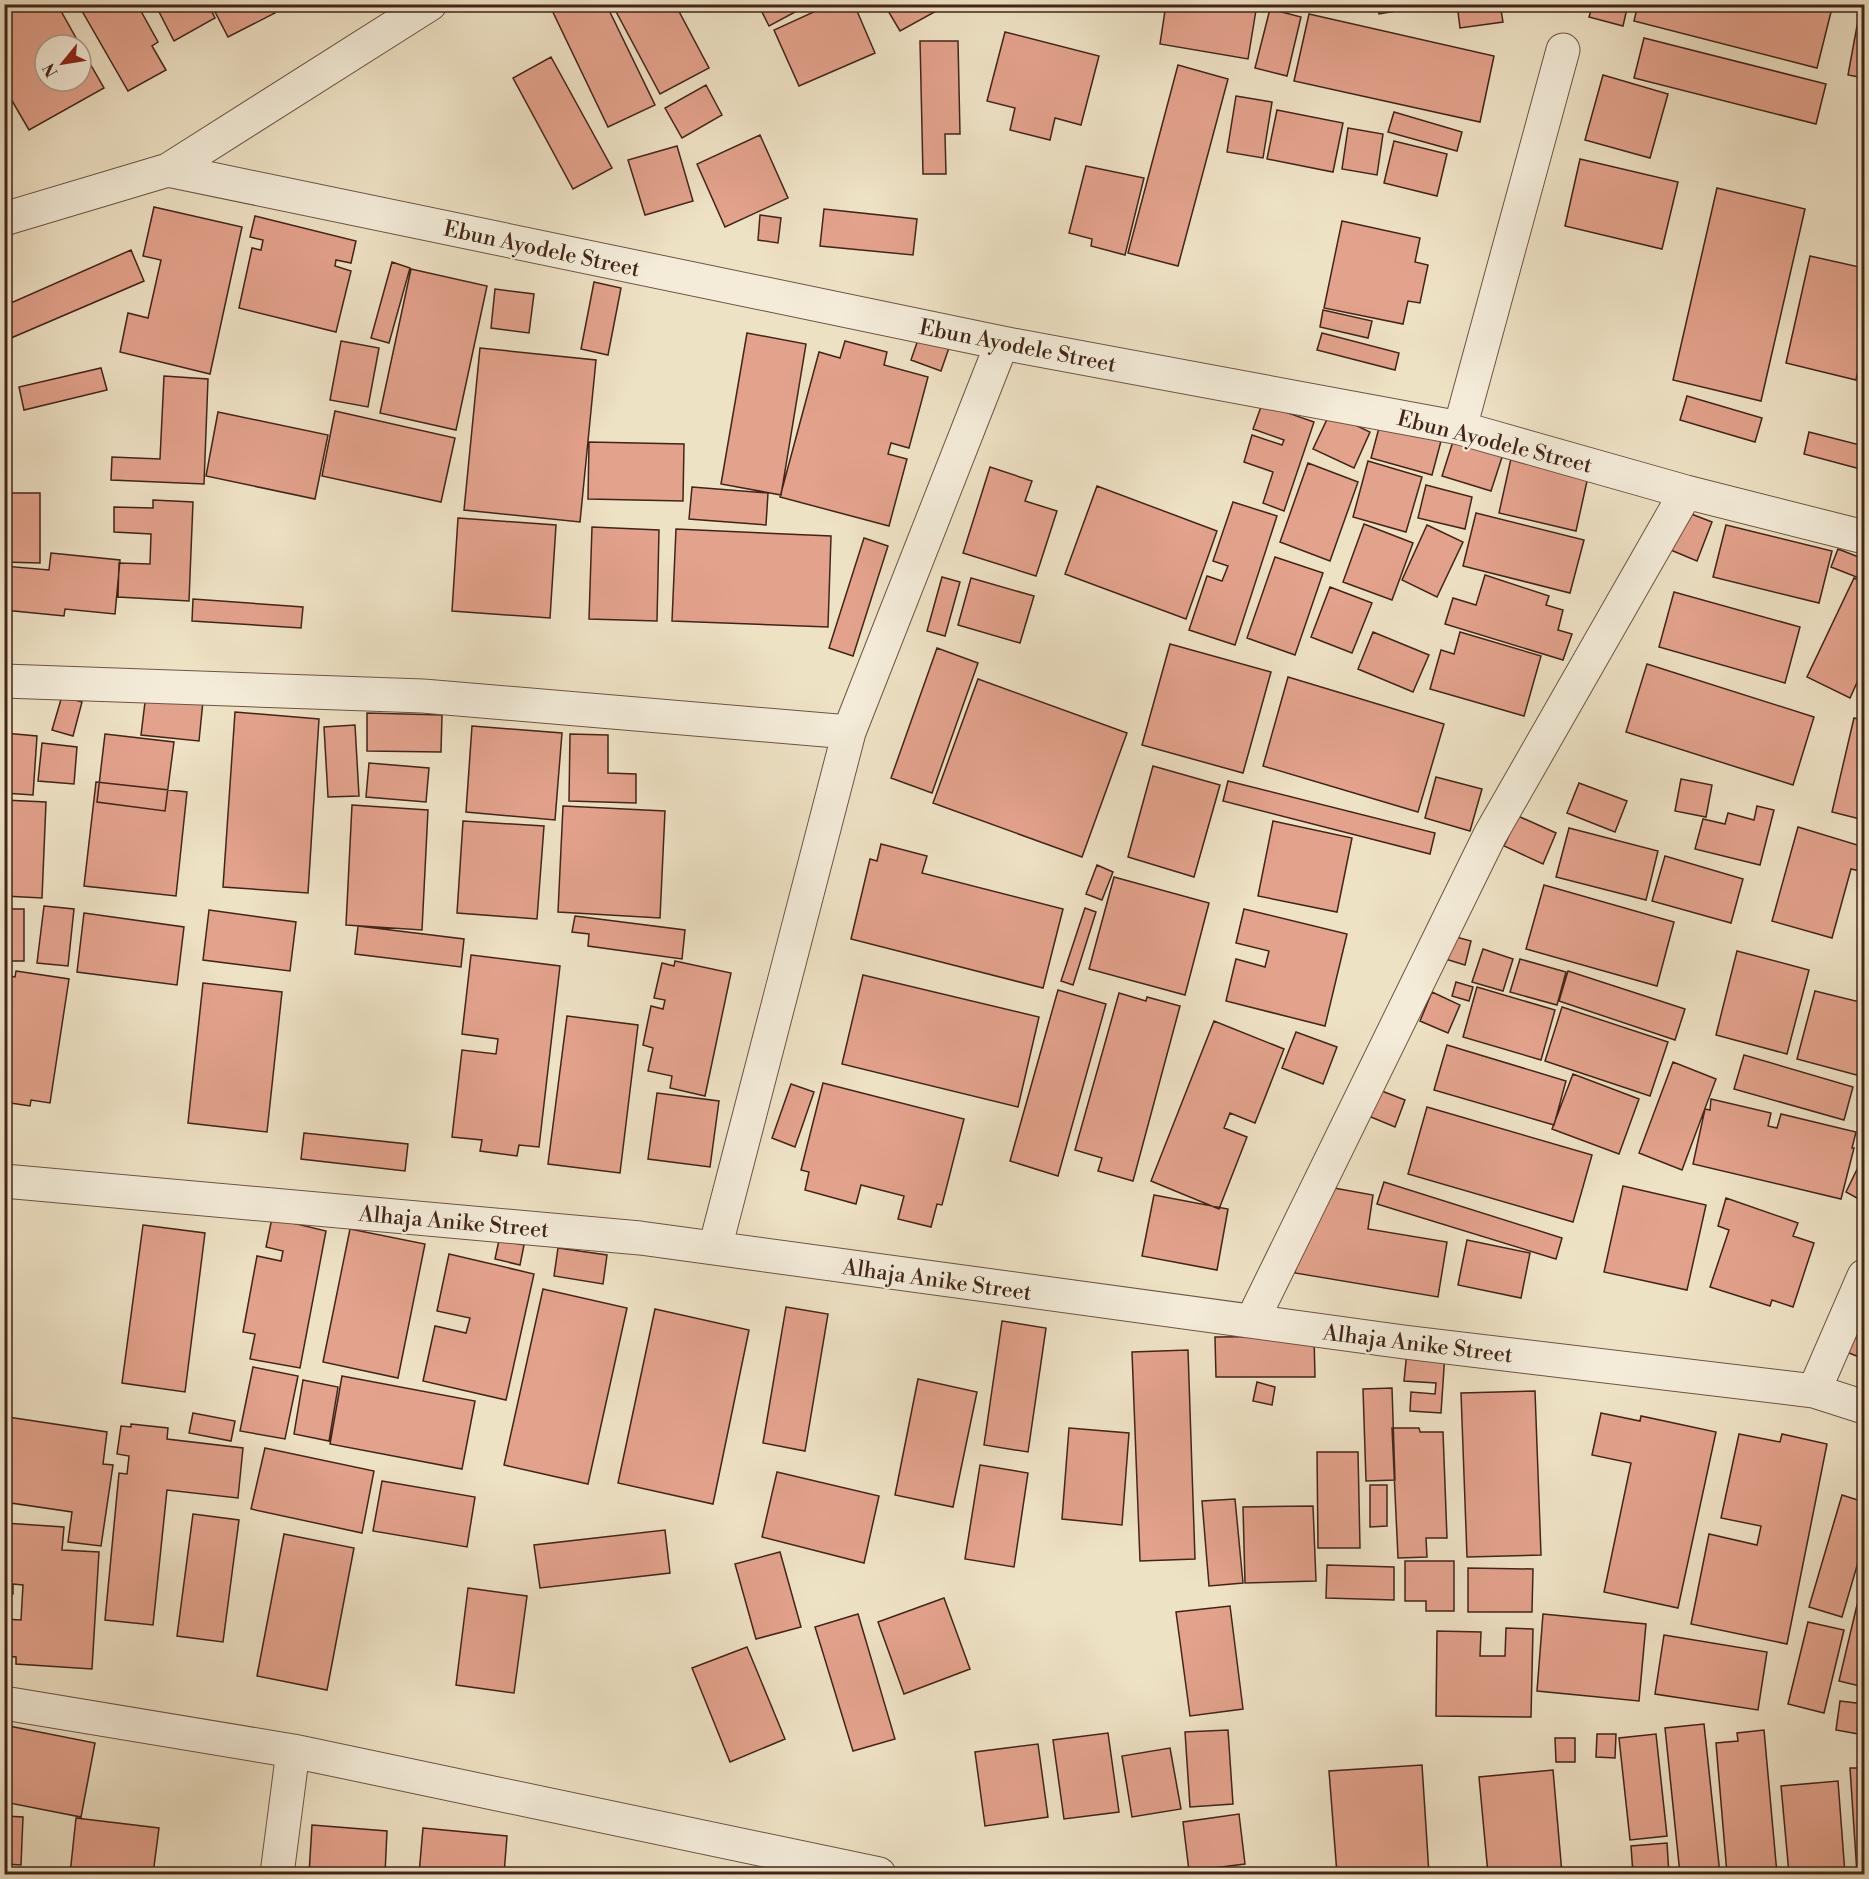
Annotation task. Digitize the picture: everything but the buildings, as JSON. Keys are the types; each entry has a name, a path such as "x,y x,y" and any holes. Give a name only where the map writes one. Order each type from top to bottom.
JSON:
{"street":[{"path":"4,219 168,170 430,4"},
{"path":"1460,428 1563,50"},
{"name":"Ebun Ayodele Street","path":"168,170 1002,343 1460,428 1686,492 1864,537"},
{"path":"715,1248 849,732 1002,343"},
{"path":"1252,1322 1490,835 1686,492"},
{"path":"4,681 423,696 849,732"},
{"name":"Alhaja Anike Street","path":"4,1181 640,1238 1404,1342 1814,1391 1864,1407"},
{"path":"1814,1391 1864,1276"},
{"path":"4,1703 293,1751 879,1875"},
{"path":"277,1875 293,1751"}]}
